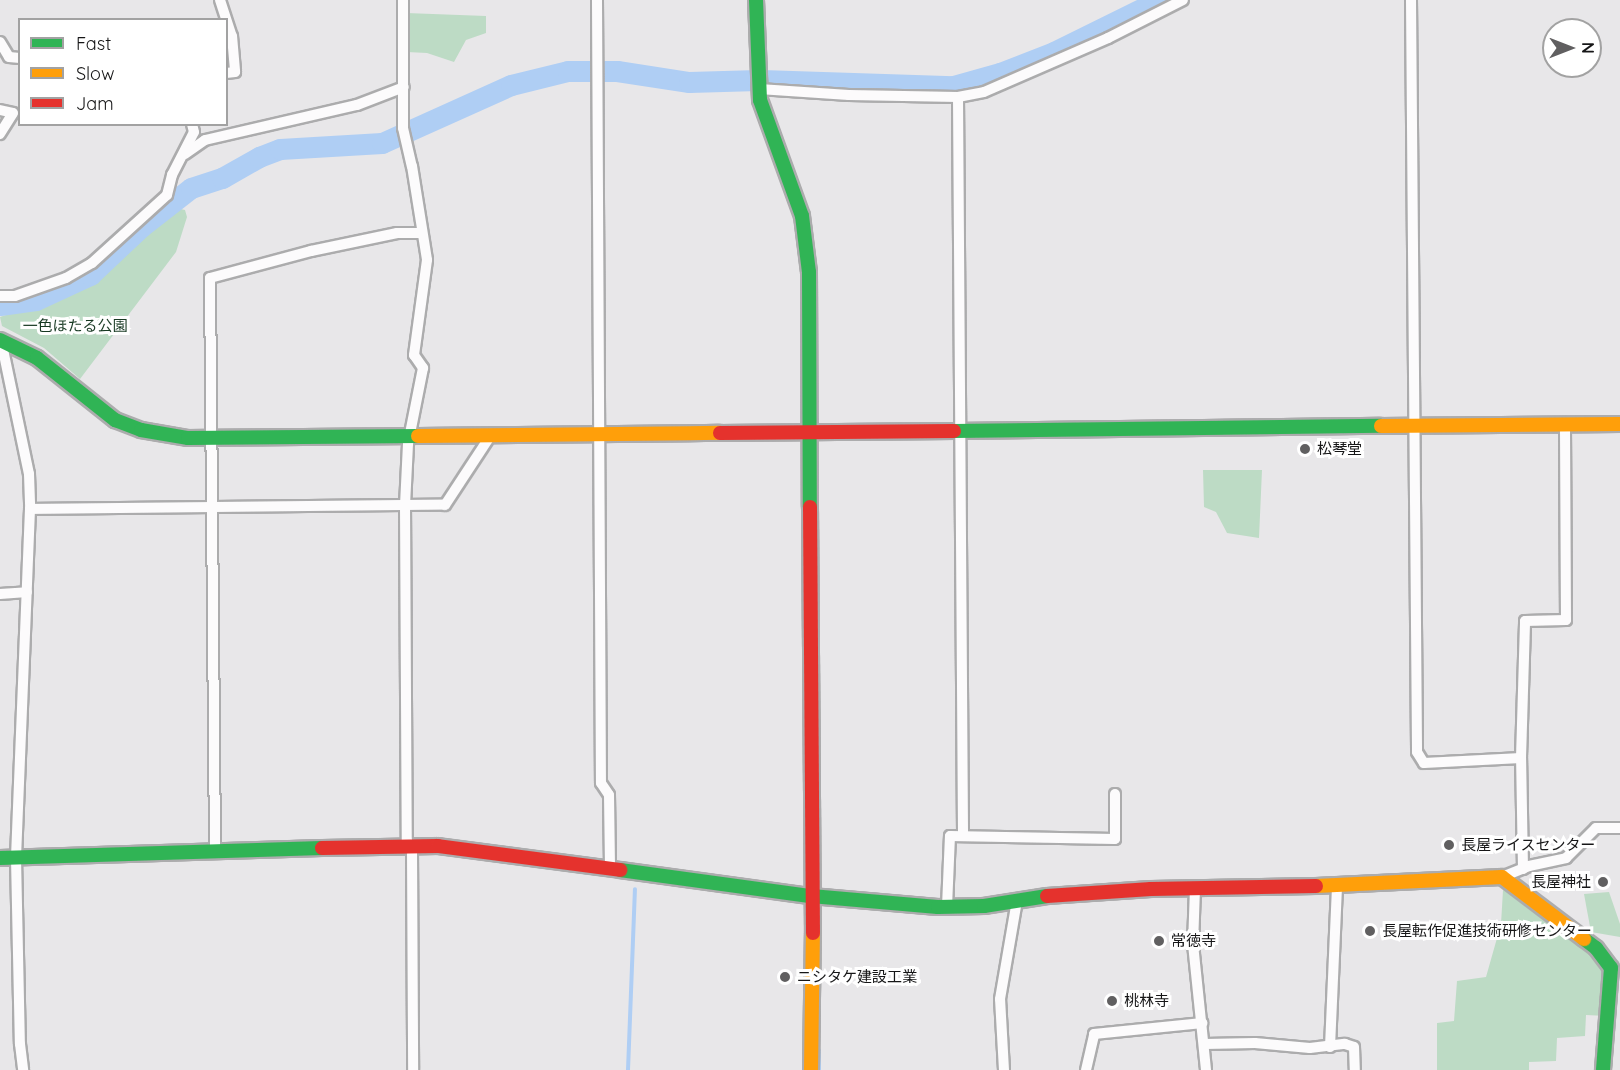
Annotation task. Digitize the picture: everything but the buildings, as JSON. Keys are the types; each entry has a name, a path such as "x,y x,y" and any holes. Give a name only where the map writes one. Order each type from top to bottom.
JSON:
{"street":[{"path":"220,0 226,18"},
{"path":"403,0 402,128 426,260 414,355 423,368 410,436 405,505 407,841 410,846 413,1070"},
{"path":"597,0 602,783 609,795 610,868"},
{"path":"756,0 759,89 764,111 802,216 807,241 810,306 813,948 811,1070"},
{"path":"759,89 958,97 984,92 1108,38 1183,0"},
{"path":"1411,0 1417,752 1424,763 1521,758"},
{"path":"228,26 235,72 228,73"},
{"path":"0,42 9,57 18,58"},
{"path":"183,155 205,140 357,105 404,87"},
{"path":"958,97 963,836"},
{"path":"0,110 13,113 0,134"},
{"path":"0,296 15,296 66,278 92,263 167,195 172,175 194,132 192,126"},
{"path":"215,850 210,508 212,438 210,278 310,251 397,233 422,233"},
{"path":"1,340 37,358 115,420 162,435 212,438 810,430 1620,424"},
{"path":"1,340 29,474 30,509 16,858 20,1044 23,1070"},
{"path":"1522,869 1521,758 1525,621 1566,620 1565,424"},
{"path":"30,509 445,505 491,435"},
{"path":"0,594 27,592"},
{"path":"947,907 950,836 1115,839 1115,794"},
{"path":"0,858 215,850 438,846 811,896 886,904 947,907 984,906 1038,897 1195,888 1337,885 1502,877 1522,869 1566,858 1596,828 1620,828"},
{"path":"1502,877 1589,942 1611,968 1603,1070"},
{"path":"1330,1047 1337,885"},
{"path":"1195,888 1193,944 1206,1070"},
{"path":"1004,1070 1000,999 1017,901"},
{"path":"1086,1070 1094,1034 1202,1023"},
{"path":"1205,1044 1255,1043 1310,1048 1345,1044 1354,1047 1355,1070"}],"green space":[{"path":"406,13 486,16 486,33 466,40 454,62 427,53 407,52"},
{"name":"一色ほたる公園","path":"176,208 185,210 187,217 176,252 80,379 44,348 2,326 0,317 38,304 100,273 149,223"},
{"path":"1203,470 1262,470 1259,538 1227,533 1216,512 1204,507"},
{"path":"1503,890 1530,902 1601,962 1606,970 1606,1016 1586,1015 1585,1036 1557,1038 1556,1061 1529,1062 1529,1070 1437,1070 1437,1023 1454,1021 1457,981 1486,977 1501,924"},
{"path":"1609,892 1620,924 1620,937 1591,932 1584,894"}],"waterway":[{"path":"0,305 36,300 90,275 141,227 191,188 222,178 259,157 280,149 382,143 511,85 568,71 617,71 689,82 758,80 953,86 1000,73 1054,52 1159,0"},
{"path":"628,1070 635,889"},
{"path":"819,1050 819,1070"}],"traffic: fast":[{"path":"756,0 760,100 802,216 809,272 810,507"},
{"path":"0,340 37,358 115,420 141,430 188,438 418,436"},
{"path":"954,431 1381,426"},
{"path":"0,858 322,848"},
{"path":"620,870 811,896 938,907 984,906 1047,896"},
{"path":"1584,939 1596,948 1611,968 1603,1070"}],"traffic: slow":[{"path":"1381,426 1620,424"},
{"path":"418,436 720,433"},
{"path":"1316,886 1502,877 1584,939"},
{"path":"811,1070 813,933"}],"traffic: jam":[{"path":"720,433 954,431"},
{"path":"810,507 813,933"},
{"path":"322,848 438,846 620,870"},
{"path":"1047,896 1151,889 1316,886"}],"place":[{"name":"松琴堂","path":"1305,449"},
{"name":"長屋ライスセンター","path":"1449,845"},
{"name":"長屋神社","path":"1603,882"},
{"name":"長屋転作促進技術研修センター","path":"1370,931"},
{"name":"常徳寺","path":"1159,941"},
{"name":"ニシタケ建設工業","path":"785,977"},
{"name":"桃林寺","path":"1112,1001"}]}
